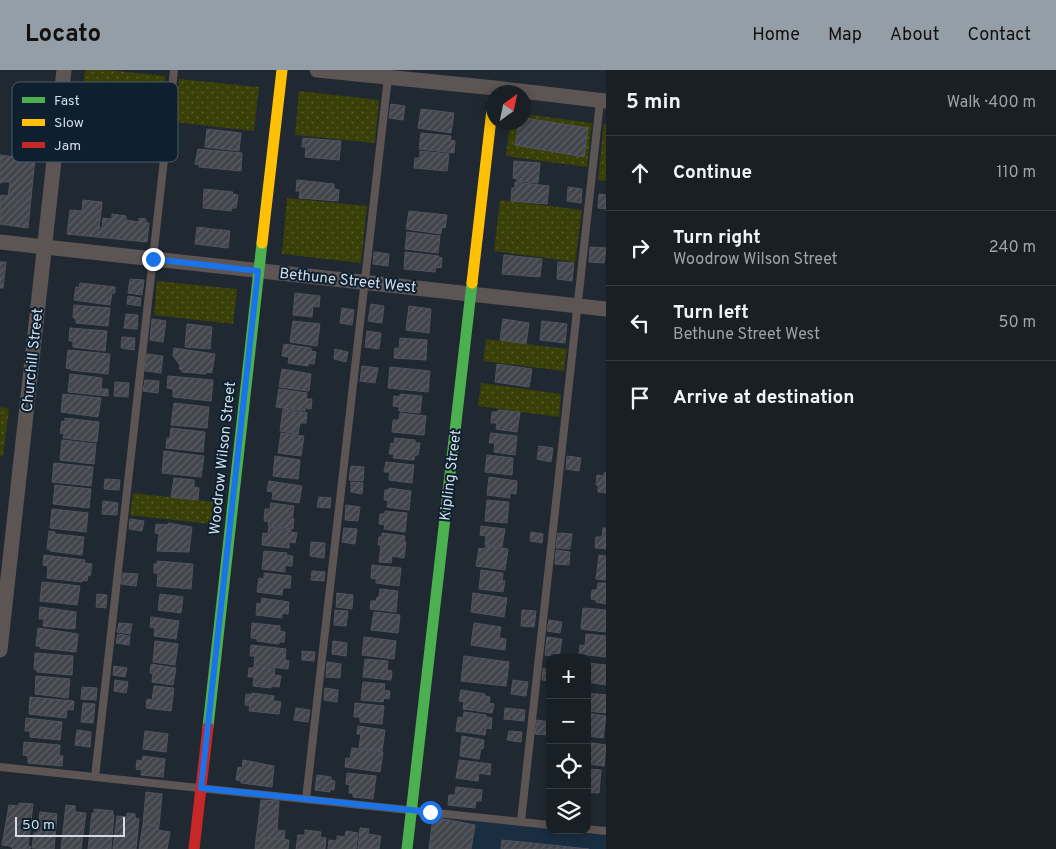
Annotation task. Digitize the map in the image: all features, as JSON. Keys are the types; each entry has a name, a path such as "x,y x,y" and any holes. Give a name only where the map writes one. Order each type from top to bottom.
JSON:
{"street":[{"name":"Woodrow Wilson Street","path":"194,849 282,70"},
{"path":"317,70 388,77 486,93"},
{"path":"531,96 603,101"},
{"name":"Kipling Street","path":"407,849 490,130"},
{"name":"Churchill Street","path":"0,650 53,162"},
{"name":"Bethune Street West","path":"0,242 606,309"}],"lane":[{"path":"306,799 388,77"},
{"path":"521,822 578,306 603,101"},
{"path":"95,777 164,162"},
{"path":"0,766 546,825"},
{"path":"591,829 606,831"}],"shaded area":[{"path":"432,814 546,828 546,834 606,836 606,849 428,849"}],"green space":[{"path":"85,70 107,70 165,76 164,82 84,82"},
{"path":"179,79 259,87 254,131 178,122"},
{"path":"299,91 379,100 375,143 295,135"},
{"path":"531,115 592,123 587,167 506,156 509,130 531,130"},
{"path":"604,124 606,124 606,181 598,180"},
{"path":"287,198 367,206 361,263 282,254"},
{"path":"500,200 582,210 575,262 494,251"},
{"path":"157,281 237,289 233,324 154,315"},
{"path":"486,339 567,349 564,371 483,361"},
{"path":"481,383 561,394 559,417 478,406"},
{"path":"0,407 9,409 3,456 0,456"},
{"path":"133,493 213,502 211,524 130,515"}],"building":[{"path":"391,104 405,106 403,120 389,118"},
{"path":"421,109 454,113 451,133 418,128"},
{"path":"531,119 588,128 584,157 515,145 518,130 531,130"},
{"path":"207,129 241,133 239,151 205,147"},
{"path":"421,133 451,136 450,140 455,141 454,153 419,149"},
{"path":"303,138 341,141 339,160 305,157 306,147 302,147"},
{"path":"198,149 242,153 241,171 199,167 200,165 195,164"},
{"path":"420,151 449,154 447,171 414,168 415,158 420,158"},
{"path":"0,155 12,157 12,162 35,162 28,228 0,224 1,195 8,196 10,182 1,182 0,184"},
{"path":"514,161 540,163 538,183 517,181 517,179 513,178"},
{"path":"297,180 334,184 334,189 339,190 338,201 299,198 300,191 296,191"},
{"path":"515,182 549,186 547,204 511,201 512,188 515,188"},
{"path":"568,187 582,189 581,203 567,201"},
{"path":"204,189 233,192 232,194 238,195 236,208 232,208 231,211 203,208"},
{"path":"599,194 606,195 606,209 598,208"},
{"path":"83,200 102,202 99,228 102,228 103,218 112,219 112,214 126,216 126,220 139,222 139,218 146,219 146,223 149,223 147,242 67,234 70,210 82,211"},
{"path":"409,211 447,215 445,228 442,227 441,234 406,229"},
{"path":"197,227 230,231 228,248 195,244"},
{"path":"407,232 440,236 438,253 405,249"},
{"path":"590,247 606,248 604,263 589,262"},
{"path":"374,252 389,254 388,266 373,264"},
{"path":"405,252 439,256 442,258 441,268 436,267 435,272 404,269"},
{"path":"504,255 542,259 540,277 502,274"},
{"path":"0,262 6,262 3,288 0,288"},
{"path":"558,262 574,263 572,281 557,279"},
{"path":"130,279 144,280 142,295 128,293"},
{"path":"80,283 115,287 115,293 112,293 110,305 74,300 76,287 79,288"},
{"path":"295,293 320,296 319,307 313,306 312,317 293,315"},
{"path":"128,296 141,298 140,306 127,304"},
{"path":"371,304 384,306 382,323 368,321"},
{"path":"74,305 110,308 108,326 76,323 73,317"},
{"path":"409,306 431,309 429,333 406,330"},
{"path":"342,308 354,310 352,325 340,323"},
{"path":"126,314 138,315 137,329 124,328"},
{"path":"152,319 166,321 163,342 150,340"},
{"path":"503,319 529,323 526,344 500,340"},
{"path":"293,321 320,324 317,346 290,342"},
{"path":"542,321 567,324 565,343 540,340"},
{"path":"187,324 212,327 210,349 185,347"},
{"path":"70,328 107,331 105,351 73,347 73,341 69,341"},
{"path":"367,331 381,333 379,349 365,347"},
{"path":"122,337 135,338 134,350 121,348"},
{"path":"400,338 427,340 426,360 394,358 395,348 399,349"},
{"path":"284,344 311,348 311,351 316,352 314,364 309,363 308,366 288,363 289,357 282,356"},
{"path":"174,348 215,354 212,373 182,372 179,369 180,365 173,356"},
{"path":"335,349 348,352 346,362 334,359"},
{"path":"68,350 110,354 108,374 66,368"},
{"path":"147,354 163,356 161,373 145,371"},
{"path":"497,364 532,369 529,387 495,382"},
{"path":"362,366 378,368 375,383 360,381"},
{"path":"390,367 430,371 428,392 388,388"},
{"path":"282,369 311,374 309,391 279,387"},
{"path":"70,374 102,378 101,389 108,389 108,396 68,392"},
{"path":"168,376 213,380 211,401 173,397 173,389 167,388"},
{"path":"145,380 159,381 158,393 143,391"},
{"path":"115,382 129,383 128,397 114,396"},
{"path":"279,389 307,393 306,399 312,399 311,409 305,408 305,411 276,407"},
{"path":"63,394 101,398 98,417 61,412"},
{"path":"400,394 422,396 420,413 399,411 399,407 393,406 394,396 400,397"},
{"path":"174,403 209,407 207,428 171,425"},
{"path":"283,409 307,413 306,423 300,423 298,434 280,431"},
{"path":"498,410 520,412 517,432 496,429 497,423 491,423 492,412 498,412"},
{"path":"400,413 426,416 424,435 392,432 393,420 399,420"},
{"path":"65,418 99,422 97,442 63,438 64,434 60,433 62,421 65,422"},
{"path":"171,428 205,432 203,452 166,448"},
{"path":"281,433 304,436 301,456 278,453"},
{"path":"491,433 517,436 515,455 494,452 495,443 489,443"},
{"path":"395,438 415,440 415,443 420,443 418,455 415,455 414,460 393,458 394,454 389,454 391,443 394,444"},
{"path":"62,440 96,444 94,464 60,460"},
{"path":"539,446 553,448 551,462 537,459"},
{"path":"164,451 204,456 201,477 162,473"},
{"path":"487,455 513,458 512,475 485,472"},
{"path":"275,456 300,460 298,479 273,476"},
{"path":"567,456 581,458 579,471 566,469"},
{"path":"386,462 414,465 412,483 389,480 390,472 384,472"},
{"path":"54,463 93,467 91,486 52,482"},
{"path":"351,466 364,467 363,481 349,480"},
{"path":"604,473 606,473 606,493 598,492 598,485 596,485 597,475 604,476"},
{"path":"489,477 517,481 516,494 510,493 510,498 487,495"},
{"path":"174,478 194,480 194,487 199,488 198,500 171,497"},
{"path":"105,479 120,480 119,490 104,489"},
{"path":"269,481 302,486 299,503 272,499 273,492 267,491"},
{"path":"351,482 363,483 362,494 351,492"},
{"path":"55,485 91,489 89,508 53,504"},
{"path":"389,488 411,491 409,510 387,507 388,500 384,500 385,490 389,490"},
{"path":"319,497 331,498 330,508 317,507"},
{"path":"487,500 509,502 507,523 485,521"},
{"path":"103,501 118,503 117,515 102,514"},
{"path":"271,503 294,506 293,529 268,526 269,522 264,521 265,509 270,509"},
{"path":"346,505 360,507 358,521 345,520"},
{"path":"52,509 88,513 86,532 50,528"},
{"path":"385,511 407,513 405,532 384,529 385,525 379,524 380,514 385,514"},
{"path":"130,519 144,521 142,531 129,529"},
{"path":"168,523 192,527 189,552 157,551 159,534 155,533 156,524 168,525"},
{"path":"481,526 505,529 502,547 485,545 486,536 480,535"},
{"path":"269,527 291,530 291,532 297,533 295,543 289,542 289,548 262,545 263,533 268,534"},
{"path":"344,528 357,529 355,544 342,542"},
{"path":"603,528 606,528 606,549 595,548 596,537 602,537"},
{"path":"49,531 55,532 55,534 84,537 82,555 47,549"},
{"path":"531,532 543,534 542,543 530,541"},
{"path":"382,533 405,536 404,558 392,556 391,563 379,562 381,545 378,545 379,537 382,537"},
{"path":"558,533 572,534 570,549 556,548"},
{"path":"311,542 325,543 324,558 310,556"},
{"path":"487,546 508,549 505,570 476,566 479,548 483,549"},
{"path":"556,550 570,552 569,565 555,564"},
{"path":"264,551 287,553 286,555 293,556 292,566 285,565 285,572 262,569"},
{"path":"44,555 85,560 84,563 92,564 90,576 88,575 87,581 82,580 82,582 47,578 48,566 43,565"},
{"path":"599,555 606,556 606,580 596,579"},
{"path":"157,561 193,564 191,589 157,586 158,573 154,573 154,564 157,564"},
{"path":"372,565 401,568 399,586 376,583 376,579 371,578"},
{"path":"481,570 503,573 502,581 505,581 503,592 479,589"},
{"path":"312,571 325,572 324,581 311,580"},
{"path":"123,573 138,574 136,586 121,584"},
{"path":"264,573 291,576 290,588 283,588 282,595 257,592 259,578 264,579"},
{"path":"42,582 80,586 77,605 40,601"},
{"path":"598,583 606,583 606,604 591,599 592,590 597,590"},
{"path":"380,589 398,591 396,612 370,609 371,601 376,601 377,597 379,597"},
{"path":"337,593 353,595 352,609 336,607"},
{"path":"473,593 507,598 504,617 471,612"},
{"path":"97,594 107,595 106,608 96,607"},
{"path":"160,594 183,597 181,613 158,610"},
{"path":"262,598 289,602 288,614 282,613 282,618 256,615 257,603 261,604"},
{"path":"40,607 76,612 75,629 43,626 44,619 39,619"},
{"path":"583,608 606,610 606,632 581,629"},
{"path":"335,610 348,611 346,626 334,625"},
{"path":"522,610 536,611 534,627 521,626"},
{"path":"374,612 400,615 398,633 371,630"},
{"path":"151,617 179,621 176,639 154,636 155,628 150,627"},
{"path":"549,620 562,622 560,633 547,631"},
{"path":"119,623 132,624 130,634 117,632"},
{"path":"252,623 280,626 280,631 285,632 284,642 279,642 279,644 257,641 257,639 251,638"},
{"path":"474,623 501,627 499,638 506,639 505,650 471,645"},
{"path":"38,628 78,634 76,652 36,646"},
{"path":"118,634 130,636 129,645 116,643"},
{"path":"586,634 606,636 606,657 579,654 580,645 585,646"},
{"path":"364,637 396,641 394,659 362,655"},
{"path":"547,637 562,639 560,654 545,655"},
{"path":"155,641 178,644 175,665 153,662"},
{"path":"333,641 347,643 346,656 332,654"},
{"path":"251,645 286,649 285,660 289,661 288,669 254,665 255,656 250,656"},
{"path":"302,651 315,652 314,661 302,660"},
{"path":"35,653 73,656 72,675 37,672 34,669"},
{"path":"464,656 509,662 506,686 461,681"},
{"path":"365,659 388,661 387,670 392,671 391,680 363,677"},
{"path":"327,662 341,664 340,678 326,677"},
{"path":"591,663 606,665 606,685 591,683"},
{"path":"151,664 176,668 173,685 152,682"},
{"path":"114,666 127,668 125,677 113,675"},
{"path":"254,666 275,669 274,675 281,676 279,687 253,686 254,677 248,677 249,668 254,668"},
{"path":"543,668 546,668 546,680 542,680"},
{"path":"36,676 70,679 68,698 35,694"},
{"path":"115,680 128,682 126,693 114,691"},
{"path":"513,680 528,682 526,696 511,694"},
{"path":"363,682 385,684 384,690 390,691 389,699 384,698 383,702 361,700"},
{"path":"154,686 174,688 171,711 146,708 147,699 152,700"},
{"path":"82,687 97,688 96,700 81,699"},
{"path":"325,688 338,690 337,702 324,700"},
{"path":"461,690 485,694 485,696 490,697 489,703 494,704 492,713 463,709 464,702 459,701"},
{"path":"252,693 274,696 273,701 281,702 279,714 249,711 250,706 245,705 246,694 252,695"},
{"path":"591,693 606,695 606,713 591,711"},
{"path":"30,697 74,701 73,710 67,709 66,718 29,714"},
{"path":"83,703 95,704 93,723 81,722"},
{"path":"355,703 384,706 382,724 360,722 360,717 354,717"},
{"path":"296,708 310,710 308,722 294,720"},
{"path":"505,708 525,710 524,721 504,719"},
{"path":"464,712 486,715 486,717 492,718 491,729 486,728 485,735 456,731 458,717 463,718"},
{"path":"591,714 606,716 603,738 591,736"},
{"path":"26,718 62,722 60,740 30,737 30,731 25,731"},
{"path":"537,720 546,721 546,735 535,734"},
{"path":"358,726 385,730 382,751 359,748 361,734 357,734"},
{"path":"77,730 91,732 90,747 75,745"},
{"path":"145,731 168,734 166,752 143,749"},
{"path":"509,731 522,732 521,742 507,740"},
{"path":"462,736 484,740 479,759 460,756"},
{"path":"24,742 60,745 59,756 63,756 62,766 28,763 28,756 23,755"},
{"path":"591,743 606,745 604,766 591,764"},
{"path":"352,748 383,752 380,772 345,767 346,758 350,759"},
{"path":"143,756 165,759 163,777 141,775 142,770 136,769 137,760 142,761"},
{"path":"243,760 274,766 272,787 241,783 241,781 236,780 238,767 242,768"},
{"path":"459,760 491,764 490,775 479,773 478,781 456,778"},
{"path":"591,769 601,770 599,793 591,792"},
{"path":"347,773 376,776 373,799 353,797 353,793 349,793 350,785 346,784"},
{"path":"317,775 331,777 331,780 335,781 334,790 330,789 330,792 315,790"},
{"path":"456,787 482,790 481,801 476,801 475,808 448,805 449,795 455,795"},
{"path":"146,792 162,794 159,826 143,824"},
{"path":"261,800 279,801 277,830 285,831 284,840 263,838 263,841 256,840"},
{"path":"19,803 33,804 28,846 31,847 30,849 13,849 10,846 2,845 9,805 18,806"},
{"path":"66,805 75,806 75,812 86,813 81,849 61,849"},
{"path":"94,809 113,811 111,849 88,849"},
{"path":"40,812 57,814 54,849 32,848 34,833 37,833"},
{"path":"127,813 135,814 135,818 139,819 136,849 113,849 117,816 127,817"},
{"path":"433,817 475,825 471,849 429,849"},
{"path":"143,824 159,826 158,830 170,832 167,849 139,849"},
{"path":"360,828 369,829 368,834 381,836 379,849 358,849"},
{"path":"305,830 321,832 320,837 326,838 325,849 296,849 298,835 305,835"},
{"path":"346,831 358,833 356,849 328,849 329,840 337,841 337,836 345,837"},
{"path":"263,838 289,840 288,849 255,849 256,840 263,841"},
{"path":"502,840 589,849 501,849"}],"traffic: fast":[{"path":"208,727 262,243"},
{"path":"407,849 472,283"}],"traffic: slow":[{"path":"262,243 282,70"},
{"path":"472,283 490,130"}],"traffic: jam":[{"path":"194,849 208,727"}],"route":[{"path":"153,259 258,271 201,788 430,812"}]}
